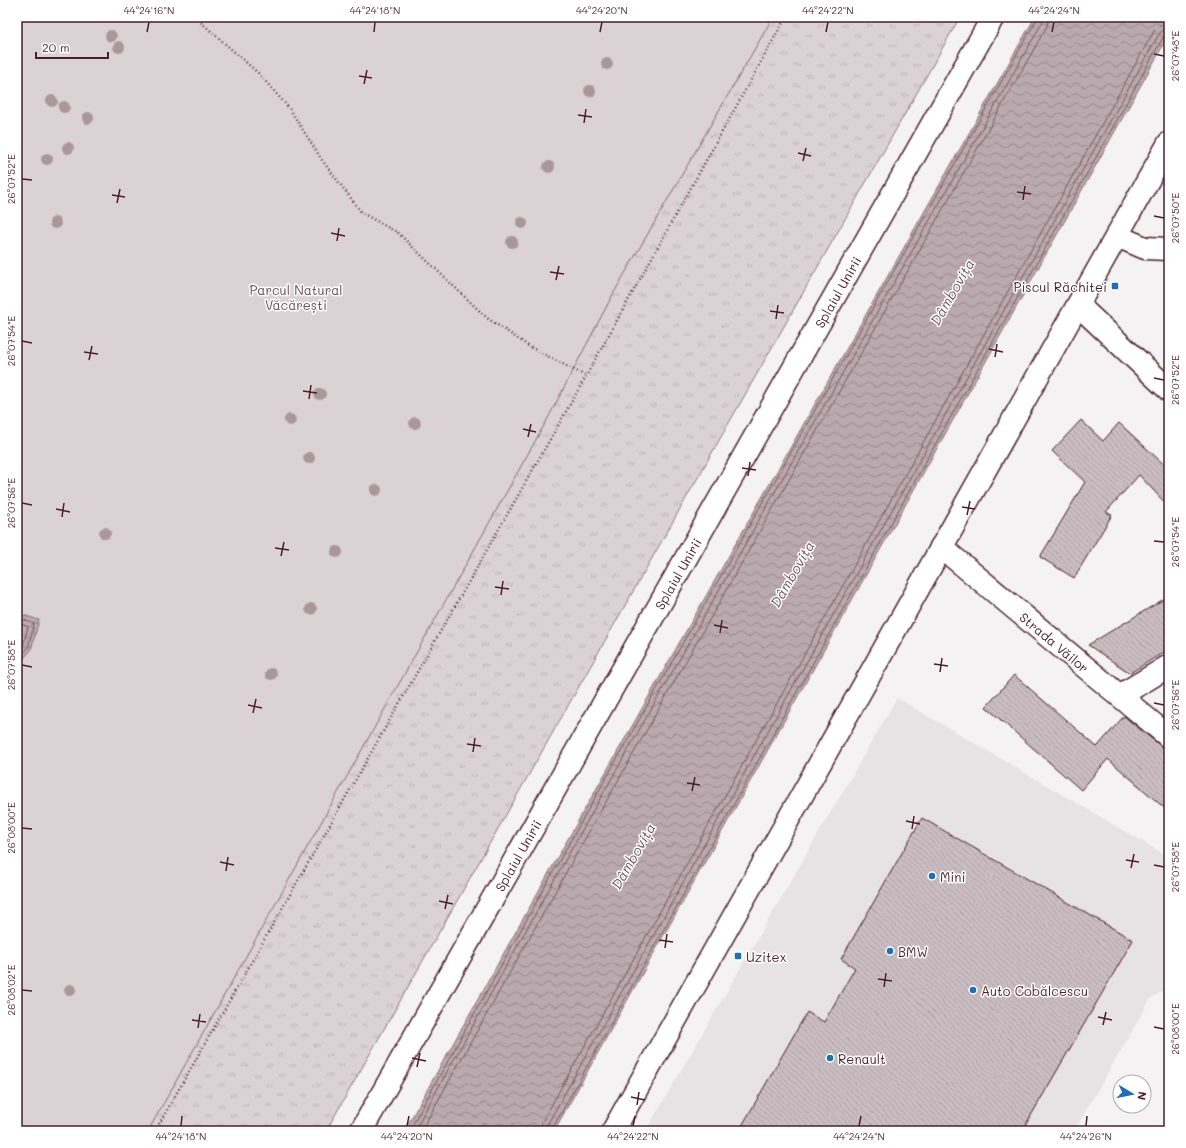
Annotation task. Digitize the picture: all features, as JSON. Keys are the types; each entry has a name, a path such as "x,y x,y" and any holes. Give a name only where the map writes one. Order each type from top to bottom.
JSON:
{"main road":[{"name":"Splaiul Unirii","path":"361,1131 993,17"},
{"path":"613,1131 1169,143"},
{"path":"1117,236 1145,248 1169,249"},
{"path":"1078,305 1169,390"},
{"name":"Strada Văilor","path":"941,547 1121,695 1169,737"},
{"path":"1121,695 1169,666"}],"path":[{"path":"195,17 258,73 289,108 322,160 362,213 398,233 487,318 530,347 586,376"},
{"path":"155,1131 586,376 786,17"}],"shaded area":[{"path":"897,698 1169,857 1169,987 1151,998 1074,1131 646,1131"}],"green space":[{"name":"Parcul Natural Văcărești","path":"17,17 773,17 613,294 548,418 148,1131 17,1131"},
{"path":"773,17 960,17 326,1131 148,1131 548,418 613,294"}],"water":[{"name":"Dâmbovița","path":"1035,17 1169,17 1169,35 554,1131 404,1131 569,837"},
{"path":"17,613 39,620 31,650 17,666"}],"building":[{"path":"1081,420 1103,441 1119,423 1169,469 1169,507 1139,475 1106,512 1112,515 1074,578 1040,557 1085,482 1052,451"},
{"path":"1169,596 1169,649 1130,673 1088,645"},
{"path":"1014,675 1097,747 1124,716 1169,753 1169,812 1108,759 1081,790 986,707"},
{"name":"Auto Cobălcescu","path":"922,818 1133,940 1022,1131 739,1131 807,1012 824,1022 855,968 841,959"}],"place":[{"name":"Piscul Răchitei","path":"1115,286"},
{"name":"Mini","path":"932,876"},
{"name":"BMW","path":"890,951"},
{"name":"Uzitex","path":"738,956"},
{"name":"Auto Cobălcescu","path":"973,990"},
{"name":"Renault","path":"830,1058"}]}
